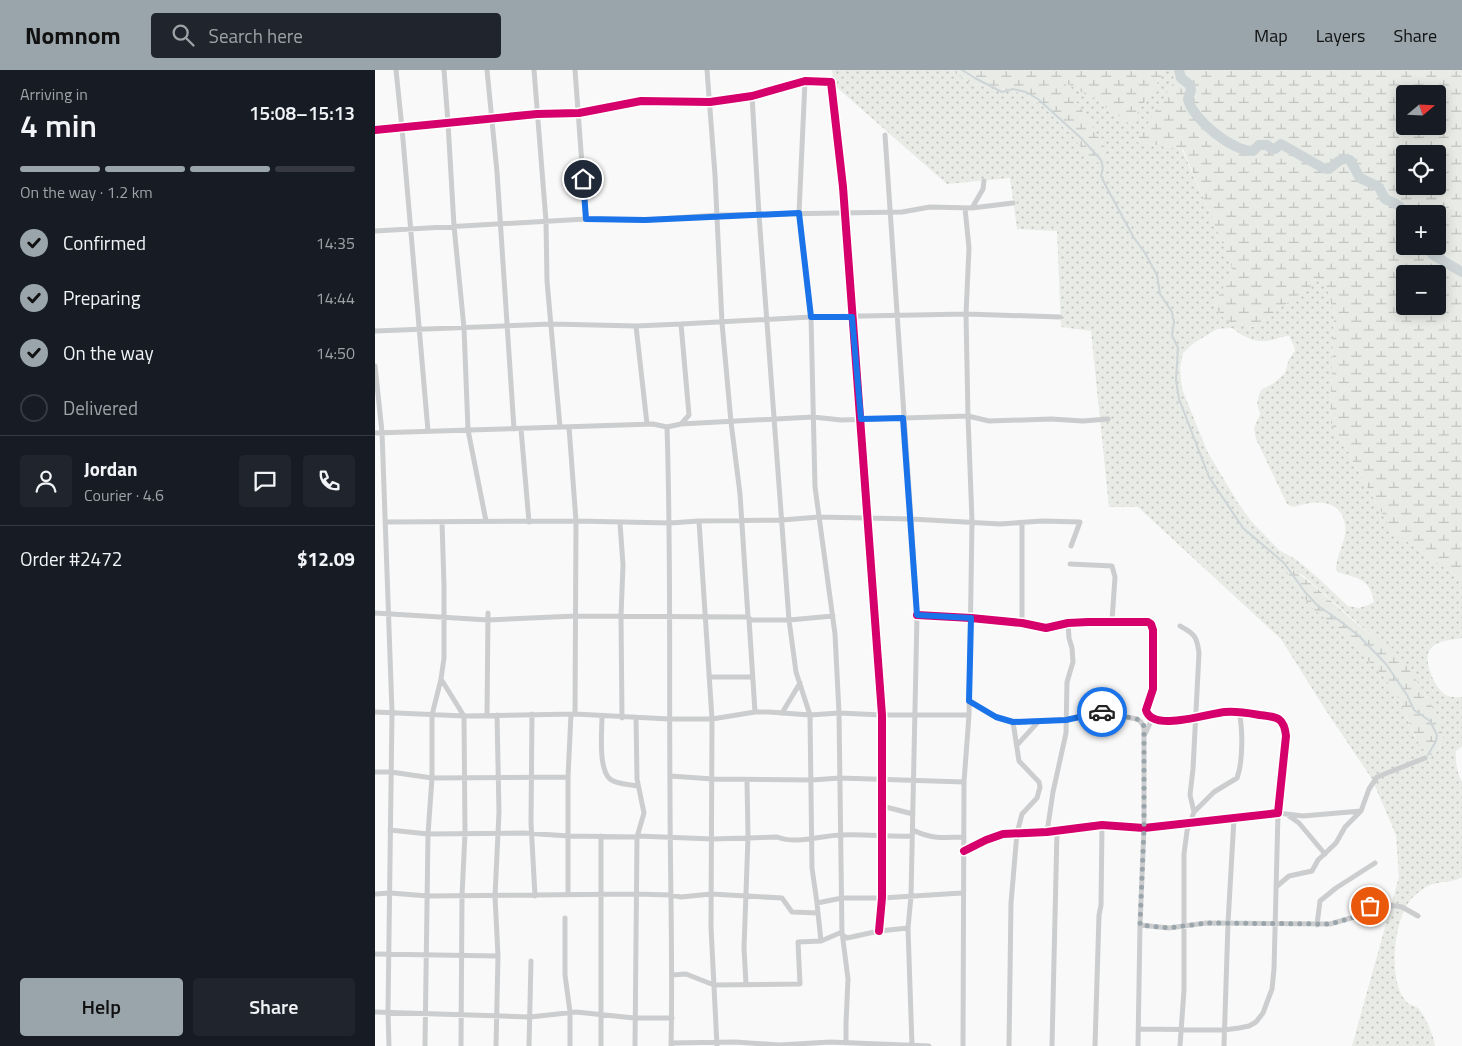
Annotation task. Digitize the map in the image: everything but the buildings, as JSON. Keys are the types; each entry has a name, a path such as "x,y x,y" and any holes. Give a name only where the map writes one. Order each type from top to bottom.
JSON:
{"street":[{"path":"396,70 428,431"},
{"path":"443,70 449,123 468,430 486,521"},
{"path":"487,70 493,119 514,429"},
{"path":"534,70 546,221 547,281 560,427"},
{"path":"575,70 586,219"},
{"path":"707,70 722,323 740,494 740,521 755,712"},
{"path":"375,130 537,114 579,113 641,101 710,102 752,96 805,81 831,82 845,214 867,519 879,652 882,716 882,898 879,930"},
{"path":"805,81 799,213 811,317 815,487 833,616 839,713 842,932 847,979 845,1023 847,1043"},
{"path":"752,96 789,620 796,672 811,715 812,868 821,941"},
{"path":"885,135 917,615 913,830 908,928 912,1045"},
{"path":"972,208 983,188 984,180"},
{"path":"375,231 586,219 645,220 717,215 902,212 930,207 972,208 1013,202"},
{"path":"963,1046 962,893 964,782 969,715 972,521 967,416 966,314 969,248 965,208"},
{"path":"375,331 551,324 636,326 811,317 966,314 1060,317"},
{"path":"681,324 689,415 681,424"},
{"path":"636,326 647,424"},
{"path":"375,366 382,432 392,712 389,1046"},
{"path":"375,433 647,424 667,427 681,424 813,417 841,420 967,416 989,421 1051,419 1083,421 1108,419"},
{"path":"568,895 568,776 573,714 576,616 576,520 569,427"},
{"path":"667,427 670,523 670,895 673,976 671,1045 717,1045 735,1042 780,1045 847,1043 929,1046"},
{"path":"521,429 529,522"},
{"path":"385,522 529,522 576,520 620,523 670,523 782,520 819,517 972,521 1000,524 1042,521 1080,522 1071,546"},
{"path":"699,521 712,719 711,927 717,1045"},
{"path":"425,1046 432,714 444,658 445,586 441,522"},
{"path":"620,523 623,565 621,616 622,718"},
{"path":"1022,523 1022,623"},
{"path":"1070,564 1112,566 1115,577 1112,621"},
{"path":"375,613 488,620 576,616 670,617 705,615 789,620 833,616"},
{"path":"487,613 487,715"},
{"path":"917,615 1022,623 1046,628 1069,623 1143,620 1151,624 1153,630 1153,688 1146,710 1152,719 1171,721 1225,712 1239,712 1275,716 1282,722 1286,736 1282,758 1278,813 1275,969 1267,1003 1256,1022 1249,1026 1224,1030 1139,1029"},
{"path":"1047,832 1065,733 1067,682 1073,662 1069,638 1069,623"},
{"path":"1180,626 1189,631 1197,640 1199,653 1190,795 1194,812"},
{"path":"710,677 752,677"},
{"path":"441,679 464,716 465,833 462,896 461,1046"},
{"path":"782,713 800,683"},
{"path":"969,701 996,717 1013,722 1066,720 1097,712 1137,719 1144,726 1144,828 1138,1046"},
{"path":"375,712 464,716 573,714 669,719 712,719 755,712 811,715 839,713 882,716 969,715"},
{"path":"1180,1046 1184,990 1184,854 1187,832 1194,812 1214,792 1237,778 1242,737 1242,724 1239,712"},
{"path":"532,714 532,834 535,896"},
{"path":"1137,719 1147,714"},
{"path":"496,1046 498,956 495,896 498,832 497,715"},
{"path":"602,716 601,747 604,766 609,778 615,782 638,786"},
{"path":"635,1046 637,837 644,813 638,786 636,717"},
{"path":"1145,734 1152,719"},
{"path":"1009,1046 1011,903 1017,833 1022,814 1037,798 1040,787 1039,782 1019,761 1013,722"},
{"path":"1017,745 1038,722"},
{"path":"1276,887 1289,876 1311,872 1318,860 1336,843 1345,827 1360,812 1369,790 1377,777 1425,758"},
{"path":"375,772 391,772 432,778 568,776"},
{"path":"670,776 747,780 839,778 964,782"},
{"path":"746,984 744,948 749,837 747,780"},
{"path":"882,806 913,814"},
{"path":"964,851 993,837 1017,833 1047,832 1102,825 1144,828 1278,813 1288,815 1360,812"},
{"path":"1288,815 1299,823 1325,854"},
{"path":"1224,1046 1234,818"},
{"path":"1095,1046 1101,905 1102,825"},
{"path":"390,830 428,834 498,832 569,836 712,839 777,836 796,840 841,835 912,836"},
{"path":"913,830 932,838 964,837"},
{"path":"1052,1046 1057,831"},
{"path":"601,836 601,1046"},
{"path":"1317,925 1319,901 1375,863"},
{"path":"375,894 390,893 428,896 637,894 681,897 711,894 782,898 792,912 818,914"},
{"path":"817,903 842,898 882,898 962,893"},
{"path":"1140,925 1169,928 1196,923 1330,924 1358,916 1370,906 1384,904 1402,907 1418,916"},
{"path":"565,918 565,975 570,1012 570,1046"},
{"path":"842,932 844,937 847,938 879,930 908,928"},
{"path":"673,976 686,974 714,985 799,984 798,942 821,941 842,932"},
{"path":"375,954 498,956"},
{"path":"529,1046 531,960"},
{"path":"375,1012 530,1017 570,1012 634,1018 672,1018"}],"green space":[{"path":"832,70 949,70 974,84 1017,92 1042,105 1066,130 1105,147 1063,81 1097,101 1130,124 1164,70 1176,70 1172,85 1137,142 1182,149 1234,269 1214,305 1226,321 1253,327 1324,276 1334,314 1330,421 1392,531 1462,580 1462,638 1438,643 1432,647 1429,652 1428,665 1437,686 1442,692 1450,697 1462,697 1462,746 1456,751 1456,763 1462,782 1462,877 1428,886 1412,898 1404,911 1400,923 1395,951 1396,979 1400,991 1406,1002 1421,1011 1429,1026 1435,1046 1352,1046 1399,877 1396,835 1372,779 1281,639 1138,507 1109,507 1091,331 1061,327 1057,231 1017,229 1010,178 947,184 834,85","holes":["1232,328 1256,341 1267,341 1289,336 1295,351 1289,359 1285,373 1274,383 1261,390 1259,395 1257,404 1260,414 1254,428 1256,439 1287,504 1294,506 1318,502 1335,507 1340,511 1345,524 1345,535 1336,570 1362,580 1369,587 1374,602 1359,608 1348,606 1297,560 1279,550 1251,521 1207,451 1182,389 1180,368 1183,353 1194,343 1217,329","1290,568 1304,576 1364,629 1393,650 1412,675 1427,697 1441,747 1429,757 1415,737 1399,699 1384,677 1340,630 1301,594 1287,572"]},
{"path":"949,70 1164,70 1130,124 1097,101 1064,82 1105,147 1105,163 1094,162 1042,105 1017,92 974,84"},
{"path":"1176,70 1462,70 1462,580 1392,531 1330,421 1334,314 1324,277 1253,327 1226,321 1214,305 1233,269 1183,149 1136,142 1172,85"},
{"path":"1290,568 1363,629 1389,645 1398,655 1424,692 1442,731 1443,740 1441,745 1429,757 1427,758 1422,752 1399,699 1384,677 1340,630 1312,608 1287,572"}],"waterway":[{"path":"962,70 1002,92 1013,89 1026,92 1038,99 1081,138 1101,160 1103,168 1101,176 1134,238 1157,275 1160,294 1172,312 1174,322 1172,335 1178,348 1176,380 1179,399 1209,477 1243,528 1284,563 1317,605 1359,636 1386,664 1407,695 1414,710 1430,721 1437,735 1436,741 1428,755"},
{"path":"1179,70 1181,78 1190,85 1191,90 1188,99 1191,107 1205,125 1225,140 1245,150 1253,151 1259,145 1267,145 1275,149 1281,144 1323,168 1329,169 1341,160 1350,160 1360,178 1379,187 1385,199 1398,205"},
{"path":"1433,255 1462,272"}],"cycle path":[{"path":"375,130 537,114 579,113 641,101 710,102 752,96 805,81 831,82 843,187 882,715 882,898 879,931"},
{"path":"917,615 1022,623 1046,628 1068,623 1148,622 1153,630 1153,689 1146,710 1150,717 1169,721 1225,712 1243,712 1279,719 1285,730 1286,736 1278,813 1144,828 1102,825 1047,832 1003,834 964,851"}],"way so far":[{"path":"1102,712 1137,719 1144,726 1144,828 1140,925 1169,928 1196,923 1330,924 1358,916 1370,906"}],"route":[{"path":"583,179 586,219 645,220 717,215 799,213 811,317 852,317 861,419 903,418 917,615 971,618 969,701 996,717 1013,722 1066,720 1102,712"}]}
